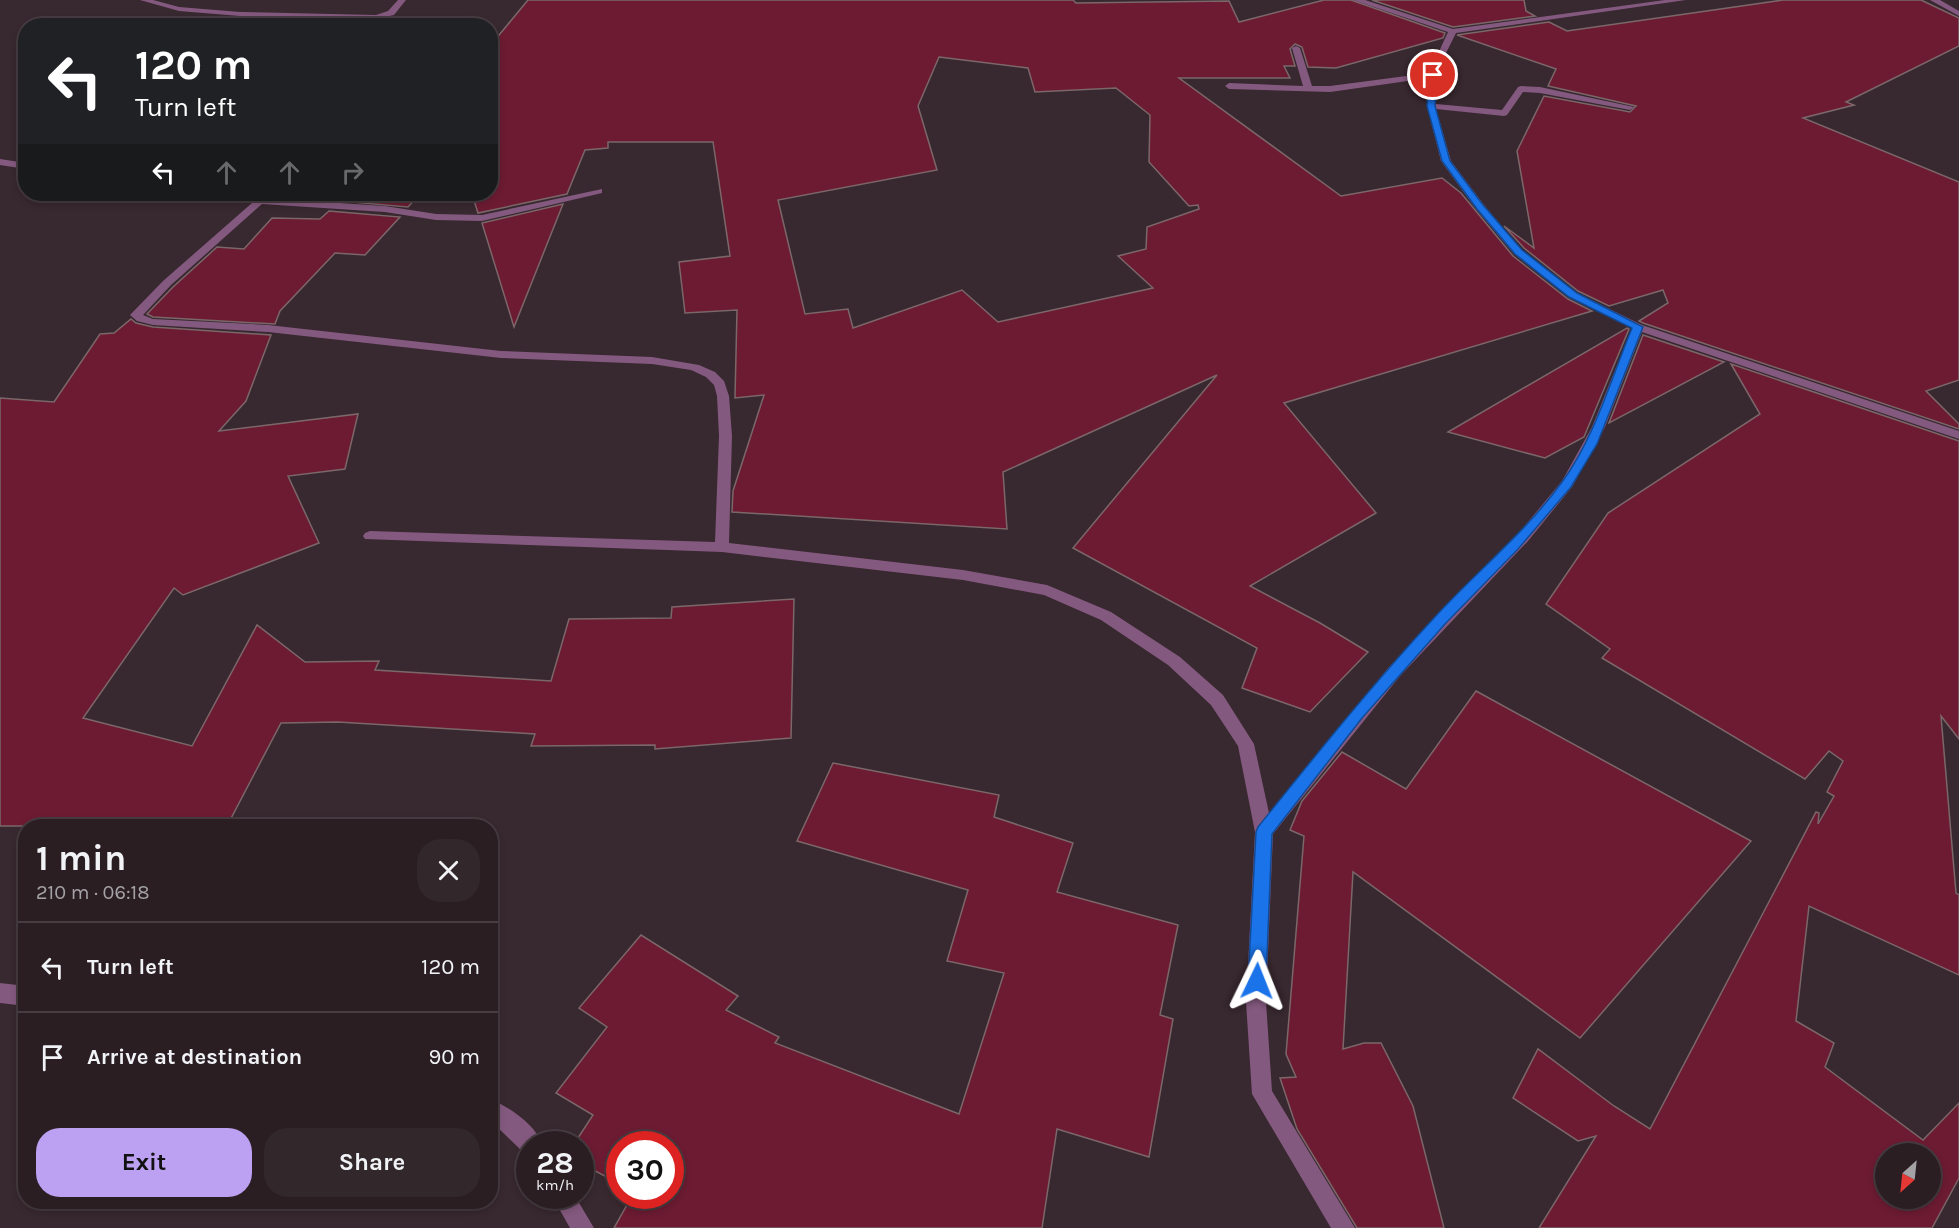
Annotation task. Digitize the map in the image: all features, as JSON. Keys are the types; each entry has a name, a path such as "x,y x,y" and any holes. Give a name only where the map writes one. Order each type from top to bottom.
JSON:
{"street":[{"path":"144,0 179,9 240,14 376,17 391,13 402,0"},
{"path":"1357,0 1454,31 1682,0"},
{"path":"1934,0 1959,15"},
{"path":"1454,31 1434,69 1431,106 1446,161 1480,207 1518,252 1573,295 1638,327 1959,435"},
{"path":"1296,48 1308,88"},
{"path":"1229,86 1330,89 1433,75"},
{"path":"1431,106 1504,113 1521,88 1630,107"},
{"path":"0,162 18,165"},
{"path":"599,191 482,218 466,219 385,209 260,201 167,283 136,315 153,322 283,330 412,347 545,358 684,363 706,370 720,384 724,414 722,547"},
{"path":"1264,832 1357,714 1440,620 1514,546 1567,484 1591,444 1638,327"},
{"path":"370,536 722,547 963,575 1047,590 1106,616 1174,662 1217,700 1246,744 1264,832 1256,1002 1262,1094 1344,1228"},
{"path":"0,993 18,995"},
{"path":"498,1113 518,1131"},
{"path":"572,1209 584,1228"}],"building":[{"path":"528,0 1073,0 1076,3 1229,1 1239,22 1324,0 1351,0 1445,33 1443,38 1336,68 1308,67 1302,47 1295,44 1290,49 1295,66 1284,66 1290,78 1179,78 1341,196 1442,178 1461,193 1513,256 1568,299 1592,311 1284,403 1376,513 1250,586 1320,623 1368,652 1310,712 1242,688 1257,648 1073,548 1217,375 1003,472 1007,529 732,512 733,491 764,395 735,398 737,310 685,313 679,262 730,256 713,142 608,142 608,148 585,150 567,194 478,213 474,201 498,201 498,36","holes":["939,57 1028,68 1035,92 1116,88 1150,115 1149,162 1189,206 1198,205 1199,209 1147,227 1146,249 1118,256 1153,288 998,322 962,290 853,328 848,309 805,314 778,200 937,170 918,106"]},
{"path":"1372,0 1524,0 1526,11 1535,16 1453,27"},
{"path":"1783,0 1921,0 1959,18 1959,46 1846,102 1854,105 1803,118 1959,182 1959,380 1926,391 1959,424 1959,429 1643,323 1639,321 1668,303 1663,290 1609,306 1578,291 1524,248 1504,226 1534,248 1517,151 1544,96 1630,112 1636,106 1548,86 1556,69 1457,35 1549,22 1567,31"},
{"path":"340,201 414,201 408,207"},
{"path":"563,204 514,327 482,223"},
{"path":"329,211 400,217 365,255 335,253 280,311 275,324 153,317 147,314 217,247 244,249 272,218 320,219"},
{"path":"131,319 136,323 153,327 271,335 246,401 219,431 358,414 345,469 288,476 319,543 183,595 174,588 83,718 192,746 257,625 305,662 379,661 375,670 551,681 569,619 671,618 672,607 794,599 791,738 655,749 655,745 531,746 535,734 338,722 281,723 231,819 18,819 18,826 0,826 0,398 54,402 100,334 114,333"},
{"path":"1627,328 1629,329 1584,437 1545,458 1448,432"},
{"path":"1643,335 1724,362 1609,423"},
{"path":"1731,364 1959,441 1959,739 1941,716 1956,893 1959,895 1959,975 1809,906 1796,1021 1834,1043 1825,1067 1923,1140 1959,1103 1959,1178 1932,1228 1539,1228 1596,1136 1578,1141 1513,1098 1538,1049 1614,1106 1650,1129 1816,812 1819,813 1818,824 1834,796 1827,792 1843,761 1829,751 1805,779 1602,658 1610,649 1546,604 1608,513 1760,414"},
{"path":"1476,691 1751,841 1580,1038 1353,872 1343,1049 1364,1043 1381,1043 1413,1106 1444,1228 1357,1228 1297,1129 1280,1078 1296,1077 1286,1054 1304,836 1290,830 1302,801 1342,752 1406,789"},
{"path":"833,763 999,795 994,817 1073,843 1057,892 1178,925 1160,1015 1173,1019 1149,1157 1057,1129 1042,1228 614,1228 625,1209 684,1209 684,1131 606,1131 606,1177 594,1170 594,1131 583,1131 593,1115 556,1093 607,1027 579,1008 641,935 738,996 726,1010 779,1037 775,1043 959,1114 1004,973 947,961 968,890 797,841"}],"route":[{"path":"1257,981 1264,832 1357,714 1440,620 1514,546 1567,484 1591,444 1638,327 1573,295 1518,252 1480,207 1446,161 1431,106 1433,75"}]}
